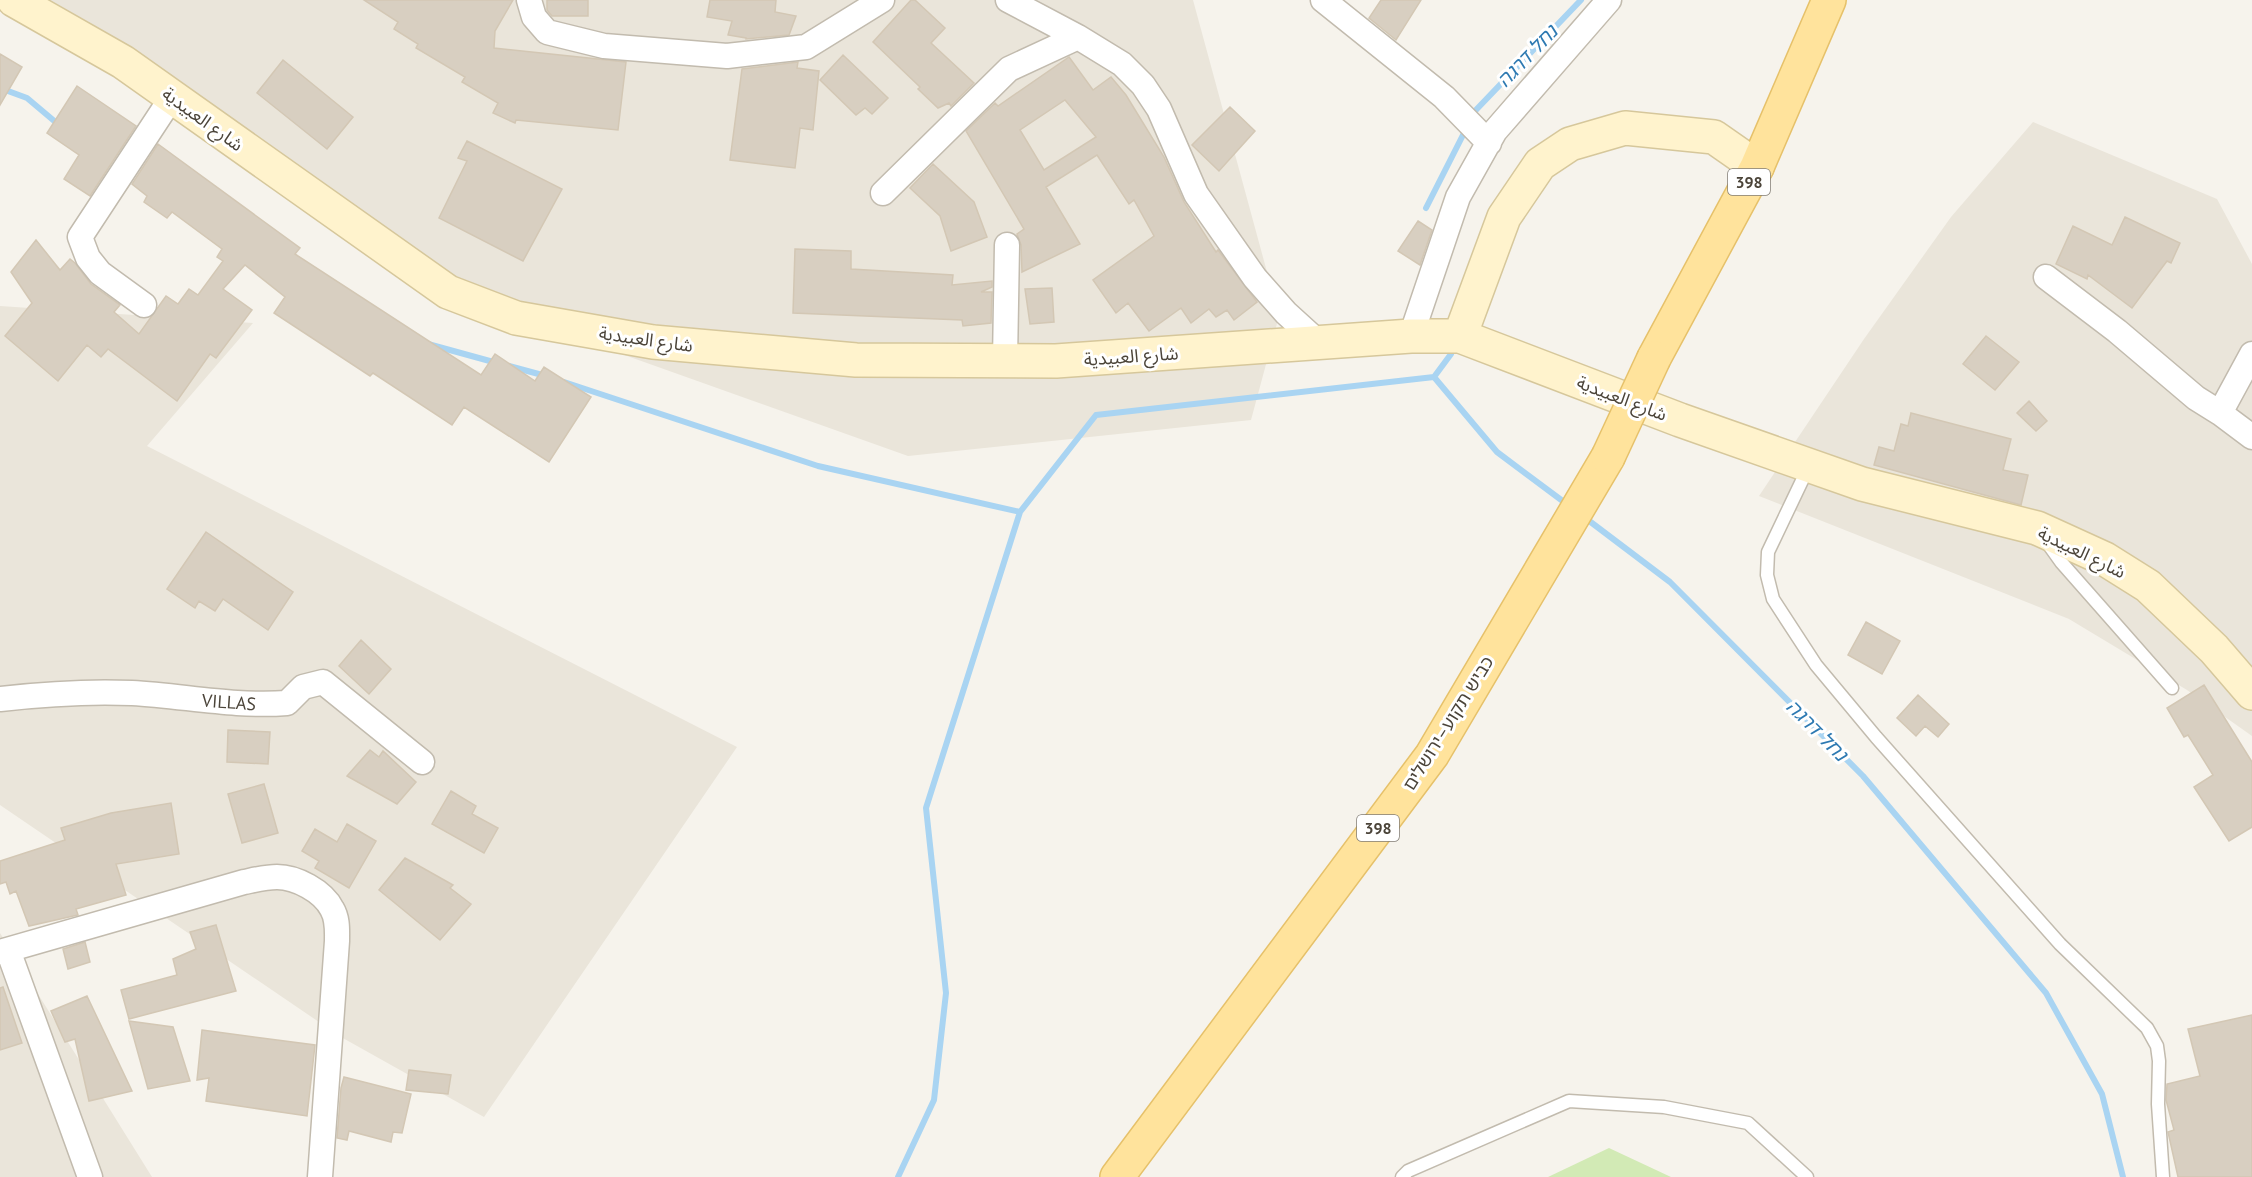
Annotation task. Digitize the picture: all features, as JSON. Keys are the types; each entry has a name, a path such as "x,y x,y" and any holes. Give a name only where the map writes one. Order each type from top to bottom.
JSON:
{"main road":[{"name":"شارع العبيدية","path":"14,0 123,62 448,292 516,318 653,342 855,360 1056,361 1411,336 1460,336 1680,420 1862,484 2037,528 2105,559 2148,586 2214,649 2252,693"},
{"name":"398","path":"1757,167 1829,0"},
{"path":"1460,336 1504,217 1540,164 1570,144 1625,128 1714,137 1757,167"},
{"name":"כביש תקוע–ירושלים","path":"1117,1177 1432,755 1608,457 1654,358 1757,167"}],"street":[{"path":"529,0 534,16 547,32 604,46 727,56 806,47 882,0"},
{"path":"1008,0 1078,37 1122,64 1143,85 1159,109 1196,194 1255,278 1286,313 1319,343"},
{"path":"1323,0 1444,97 1488,143"},
{"path":"1411,336 1458,197 1495,130 1609,0"},
{"path":"883,193 1009,69 1078,37"},
{"path":"144,305 100,273 88,258 80,237 172,97"},
{"path":"1005,361 1007,244"},
{"path":"2046,278 2117,332 2196,398 2252,437"},
{"path":"2220,413 2252,354"},
{"name":"VILLAS","path":"0,699 52,694 132,693 256,706 287,703 303,687 323,682 422,762"},
{"path":"90,1177 4,951 244,882 278,877 301,883 318,893 332,907 337,920 338,941 320,1177"}],"lane":[{"path":"1810,465 1768,552 1767,575 1773,598 1816,665 1876,737 2060,944 2146,1028 2157,1046 2159,1061 2158,1104 2163,1177"},
{"path":"2037,528 2061,562 2172,688"},
{"path":"1402,1177 1408,1171 1569,1101 1664,1107 1748,1123 1807,1177"}],"shaded area":[{"path":"0,0 1193,0 1279,316 1251,420 908,456 448,292"},
{"path":"2033,122 2217,199 2252,264 2252,736 2187,690 2069,619 1759,496 1864,339 1951,217"},
{"path":"0,306 253,323 147,446 737,747 484,1117 341,1037 0,805"},
{"path":"0,933 152,1177 0,1177"}],"green space":[{"path":"1609,1148 1671,1177 1548,1177"}],"building":[{"path":"364,0 513,0 495,31 494,48 626,62 618,130 516,120 515,123 493,113 498,103 462,82 465,77 416,48 418,44 394,29 398,22"},
{"path":"547,0 588,0 588,16 552,16 547,10"},
{"path":"710,0 776,0 775,12 796,16 789,35 746,39 728,35 732,21 707,17"},
{"path":"911,0 915,0 945,28 931,43 974,83 951,106 949,103 938,108 918,89 920,87 873,42"},
{"path":"1381,0 1421,0 1396,40 1369,18"},
{"path":"0,54 22,67 0,105"},
{"path":"843,55 888,98 872,114 865,108 856,115 820,80"},
{"path":"1069,57 1093,90 1111,77 1126,95 1164,157 1184,202 1216,252 1218,250 1257,302 1234,320 1227,310 1216,317 1209,309 1191,323 1181,308 1149,331 1128,303 1116,313 1093,280 1154,236 1134,200 1129,204 1097,155 1046,187 1080,244 1022,272 1021,245 1017,234 1024,229 966,131 995,103 998,106","holes":["1065,100 1096,137 1044,170 1020,130"]},
{"path":"283,60 353,117 327,149 257,93"},
{"path":"798,62 797,68 819,71 813,130 800,128 795,168 730,160 742,69"},
{"path":"77,86 136,126 90,196 64,179 79,155 47,133"},
{"path":"1230,107 1255,131 1219,171 1192,145"},
{"path":"467,141 562,189 523,261 439,218 467,161 458,158"},
{"path":"158,144 300,248 295,254 481,375 495,354 535,381 544,367 591,397 549,462 464,407 452,425 373,373 370,376 274,313 285,297 245,265 223,289 252,310 216,358 210,354 177,401 108,349 101,357 87,345 58,381 5,336 32,303 11,272 36,240 60,270 70,259 75,263 91,284 120,305 114,312 139,334 166,296 178,304 189,289 198,295 223,261 217,257 222,249 172,212 167,218 144,202 147,196 132,184"},
{"path":"933,164 974,202 987,237 951,251 940,216 910,188"},
{"path":"2125,217 2180,243 2171,263 2167,261 2132,308 2088,275 2087,279 2056,264 2073,226 2112,245"},
{"path":"1418,221 1432,230 1420,265 1398,251"},
{"path":"795,249 851,251 851,269 953,275 952,285 992,281 992,287 981,292 992,292 991,323 963,326 962,320 793,313"},
{"path":"1052,288 1054,322 1030,324 1025,289"},
{"path":"1986,336 2019,362 1995,390 1963,364"},
{"path":"2029,401 2047,421 2036,431 2017,413"},
{"path":"1911,413 2011,439 2003,470 2028,475 2021,505 1874,465 1879,447 1894,451 1901,424 1908,426"},
{"path":"206,532 293,592 268,630 223,599 215,611 199,601 195,608 167,589"},
{"path":"1866,622 1900,641 1882,674 1848,655"},
{"path":"361,640 391,669 369,694 339,666"},
{"path":"2204,685 2252,762 2252,827 2229,841 2194,787 2213,775 2188,735 2184,737 2167,708"},
{"path":"1918,695 1949,724 1938,737 1925,726 1916,736 1897,718"},
{"path":"228,730 270,732 268,764 227,762"},
{"path":"370,750 379,757 383,751 416,782 397,804 347,776"},
{"path":"264,784 278,833 242,843 228,794"},
{"path":"451,791 476,806 472,814 498,828 484,853 432,824"},
{"path":"171,803 179,854 116,864 126,895 76,909 78,915 29,926 16,891 10,894 6,882 0,884 0,861 65,840 61,828 111,813"},
{"path":"347,824 376,841 349,888 315,868 319,861 302,851 315,829 337,842"},
{"path":"405,858 453,885 450,888 471,904 440,940 379,890"},
{"path":"216,925 236,991 129,1019 121,990 177,975 173,959 196,949 190,932"},
{"path":"85,942 90,962 68,969 63,949"},
{"path":"3,987 22,1043 0,1050 0,988"},
{"path":"87,996 132,1091 89,1101 75,1039 65,1042 51,1011"},
{"path":"2252,1015 2252,1177 2178,1177 2168,1132 2174,1130 2166,1100 2167,1084 2200,1076 2188,1029"},
{"path":"129,1021 173,1027 190,1081 148,1089"},
{"path":"202,1030 315,1045 307,1116 206,1101 209,1078 197,1080"},
{"path":"409,1070 451,1075 448,1094 406,1090"},
{"path":"344,1077 411,1094 402,1133 393,1132 391,1142 349,1131 347,1140 337,1138"}],"waterway":[{"name":"נחל דרגה","path":"1474,112 1581,0"},
{"path":"0,88 27,98 59,125"},
{"name":"נחל דרגה","path":"1426,208 1464,133"},
{"path":"428,344 497,363"},
{"name":"נחל דרגה","path":"1451,354 1434,377 1497,452 1568,505"},
{"path":"509,366 546,376"},
{"path":"898,1177 934,1100 946,993 926,808 1020,512 1096,415 1434,377"},
{"path":"564,382 818,466 1020,512"},
{"name":"נחל דרגה","path":"1584,517 1670,582 1863,776 2046,993 2102,1094 2123,1177"}]}
